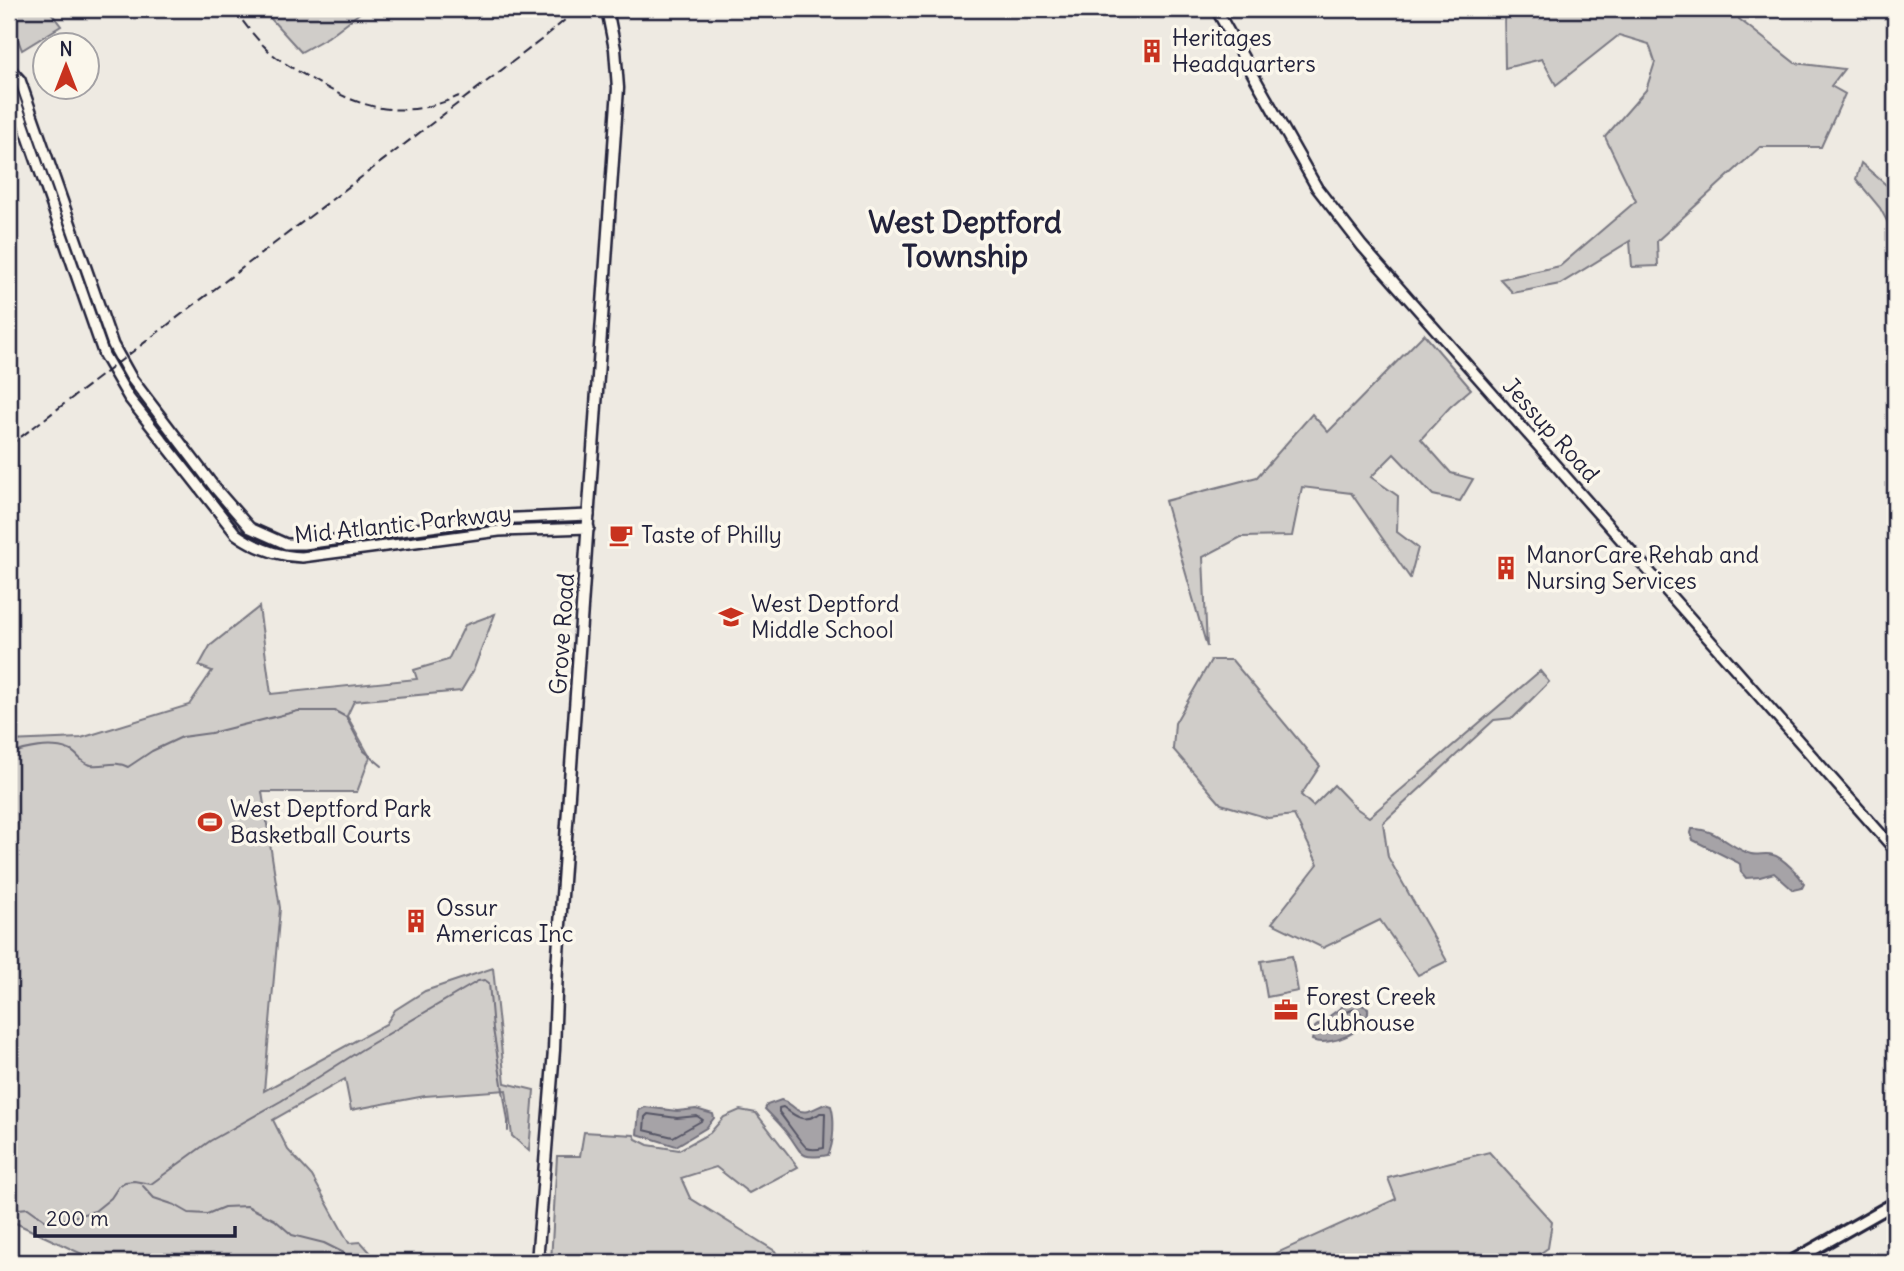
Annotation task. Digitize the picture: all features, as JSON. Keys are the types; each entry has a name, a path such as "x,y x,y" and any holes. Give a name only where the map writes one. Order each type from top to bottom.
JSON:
{"main road":[{"name":"Grove Road","path":"537,1262 618,88 615,49 607,9"},
{"path":"1791,1262 1895,1203"}],"street":[{"name":"Jessup Road","path":"1216,9 1317,188 1362,246 1895,850"},
{"name":"Mid Atlantic Parkway","path":"9,73 20,80 113,345 132,379 215,488 250,528 286,544 304,544 491,519 589,515"},
{"name":"Mid Atlantic Parkway","path":"9,73 104,355 129,398 236,534 273,553 302,557 499,531 589,528"}],"shaded area":[{"path":"9,9 48,9 61,26 51,32 32,32 32,44 22,50 9,17"},
{"path":"262,9 365,9 328,37 301,52"},
{"path":"1504,9 1737,9 1739,19 1795,63 1844,69 1831,86 1845,94 1821,147 1760,147 1657,241 1658,266 1632,267 1630,241 1560,284 1513,293 1500,279 1560,266 1636,201 1605,137 1646,90 1655,62 1649,44 1619,35 1556,85 1542,59 1505,68"},
{"path":"1861,163 1895,190 1895,236 1880,208 1856,179"},
{"path":"1424,334 1471,389 1450,407 1421,439 1451,473 1473,479 1460,501 1433,495 1394,454 1371,477 1398,496 1397,532 1418,548 1410,578 1351,493 1302,487 1292,536 1241,537 1203,557 1207,647 1165,501 1257,477 1312,414 1328,432"},
{"path":"259,607 271,694 417,679 414,670 448,660 465,625 495,614 473,671 461,691 354,701 347,716 370,757 357,792 262,792 280,908 264,1091 386,1024 395,1010 425,991 493,968 505,1083 534,1090 529,1151 512,1136 506,1090 425,1096 351,1110 345,1079 273,1120 288,1150 312,1176 349,1243 361,1242 379,1262 99,1262 9,1220 9,741 81,738 189,705 212,671 199,666 210,646"},
{"path":"1211,660 1232,660 1320,766 1301,795 1313,806 1334,785 1356,808 1369,817 1540,671 1549,682 1513,718 1494,720 1383,823 1388,857 1447,961 1418,975 1380,920 1323,948 1272,923 1318,864 1294,815 1268,818 1221,804 1173,749 1175,723"},
{"path":"1292,956 1298,991 1267,997 1261,961"},
{"path":"740,1110 756,1113 798,1167 749,1193 716,1167 681,1178 690,1198 775,1251 781,1262 551,1262 557,1156 580,1156 584,1132 634,1135 648,1145 679,1150 710,1133 724,1117"},
{"path":"1489,1152 1552,1222 1548,1248 1528,1262 1382,1262 1370,1253 1353,1262 1257,1262 1396,1199 1388,1178"}],"water":[{"path":"1692,829 1716,835 1751,854 1777,856 1799,876 1804,884 1802,888 1793,890 1774,873 1746,878 1741,872 1740,864 1693,840"},
{"path":"1354,1001 1368,1008 1363,1024 1338,1039 1328,1042 1312,1040 1315,1027"},
{"path":"781,1100 803,1112 825,1104 831,1106 833,1131 828,1155 812,1157 800,1151 765,1109 767,1105"},
{"path":"645,1107 677,1111 696,1109 713,1114 714,1118 706,1128 676,1146 637,1134 639,1110"}],"waterway":[{"path":"9,755 31,748 54,747 72,751 91,765 119,764 128,767 152,751 182,737 211,733 298,711 335,711 346,717 364,751 382,766"},
{"path":"9,1210 28,1208 46,1221 53,1222 95,1211 125,1182 151,1184 210,1141 478,981 485,980 489,983 508,1131"},
{"path":"143,1186 154,1198 189,1213 207,1214 224,1207 247,1206 275,1220 292,1235 324,1243 344,1253 352,1262"}],"railway":[{"path":"234,9 274,55 345,97 381,108 399,110 438,104 459,96"},
{"path":"9,446 578,9"}],"place":[{"name":"Heritages Headquarters","path":"1152,51"},
{"name":"Taste of Philly","path":"621,535"},
{"name":"ManorCare Rehab and Nursing Services","path":"1506,568"},
{"name":"West Deptford Middle School","path":"731,617"},
{"name":"West Deptford Park Basketball Courts","path":"210,822"},
{"name":"Ossur Americas Inc","path":"416,921"},
{"name":"Forest Creek Clubhouse","path":"1286,1010"}],"district":[{"name":"West Deptford Township","path":"965,240"}]}
